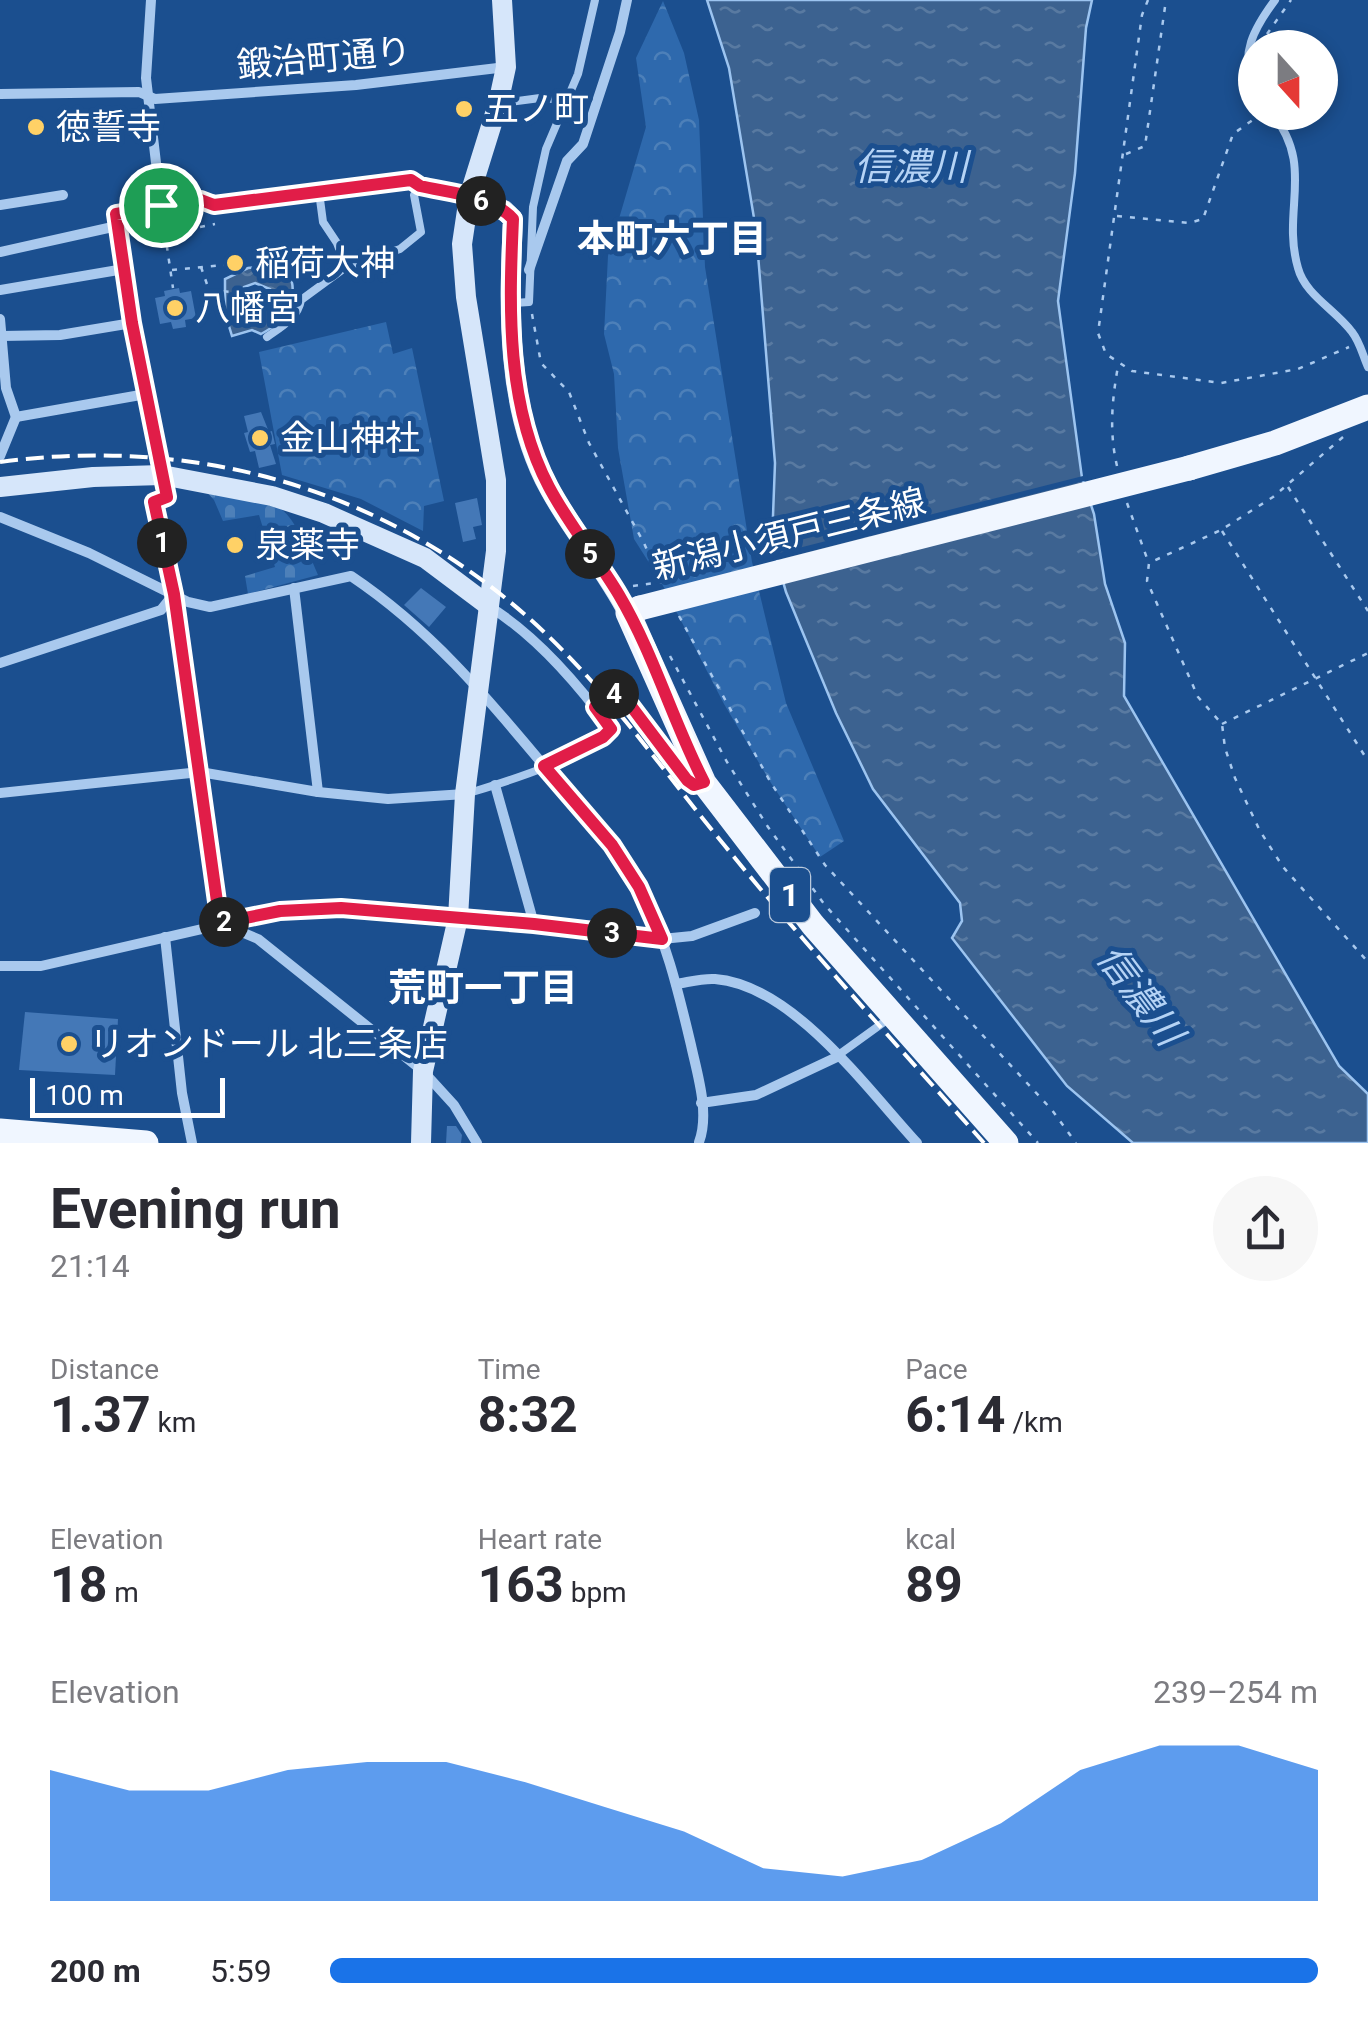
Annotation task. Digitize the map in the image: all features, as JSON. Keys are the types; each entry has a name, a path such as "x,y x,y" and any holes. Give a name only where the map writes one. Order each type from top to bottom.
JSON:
{"main road":[{"name":"新潟小須戸三条線","path":"1006,1143 814,925 704,782 634,610 1189,468 1275,444 1358,412"},
{"path":"0,1131 146,1143"}],"street":[{"path":"151,0 146,78 161,205"},
{"path":"421,1143 423,1071 458,918 464,794 480,687 498,502 462,244 470,196 506,67 502,0"},
{"path":"528,270 567,161 583,144 627,0"},
{"name":"鍛治町通り","path":"0,94 148,95 155,99 356,85 506,67"},
{"path":"220,923 174,594 154,502 167,497 132,323 116,214 201,200 214,205 411,180 504,210 513,219 519,303 514,362 532,452 549,489 634,610"},
{"path":"0,205 63,195"},
{"path":"0,252 117,226"},
{"path":"0,290 124,269"},
{"path":"0,319 6,388 16,417 1,454"},
{"path":"2,336 60,335 132,323"},
{"path":"16,417 146,394"},
{"path":"0,487 92,477 162,475 272,496 324,513 425,558 514,622 611,729"},
{"path":"0,517 89,553 188,602 210,607 352,576 384,598 480,687 612,845 639,887 676,984 701,1102 703,1131 695,1142"},
{"path":"294,588 318,792"},
{"path":"0,663 161,610 174,594"},
{"path":"0,794 200,772 318,792 388,799 464,794"},
{"path":"495,784 534,924"},
{"path":"0,966 41,966 280,911 341,908 662,939 692,936 755,913"},
{"path":"220,923 258,939 423,1071 454,1105 477,1143"},
{"path":"165,937 180,1076 192,1143"},
{"path":"676,984 714,979 750,988 806,1022 917,1143"},
{"path":"701,1102 756,1094 837,1056"}],"lane":[{"path":"519,303 528,270 533,207 546,149 578,74 595,0"},
{"path":"1255,30 1275,0"},
{"path":"498,104 540,98 566,100"},
{"path":"1285,130 1294,152 1294,244 1301,277 1358,342 1368,367"},
{"path":"267,338 290,321 301,300 346,267 400,249 421,232 414,196 420,186"},
{"path":"319,192 323,222 346,267"},
{"path":"464,794 544,766 603,737 611,729"},
{"path":"837,1056 894,1014"}],"path":[{"path":"1148,0 1142,15 1098,333 1106,354 1132,371 1220,383 1298,369 1358,342"},
{"path":"1124,155 1145,146 1166,0"},
{"path":"1269,30 1291,0"},
{"path":"1115,216 1189,223 1203,219 1232,134 1238,130"},
{"path":"161,205 173,288"},
{"path":"150,236 215,224"},
{"path":"170,270 224,266"},
{"path":"200,268 210,290 252,294"},
{"path":"519,303 541,363 569,392 589,443 669,596"},
{"path":"1358,412 1342,440 1287,486 1221,530 1149,563 1147,581 1198,697 1222,724 1225,748 1260,831 1283,866 1368,962"},
{"path":"1287,486 1368,611"},
{"path":"1221,530 1368,761"},
{"path":"678,614 771,783 825,864 1052,1110 1076,1143"},
{"path":"660,646 686,682 727,762 793,864 824,904 1038,1143"},
{"path":"1222,724 1368,653"},
{"path":"595,707 611,694 625,698 676,766"}],"green space":[{"path":"663,1 684,53 699,120 705,267 752,562 786,703 844,841 820,857 724,704 660,580 634,539 618,448 614,374 604,334 608,256 646,127 636,58"},
{"path":"386,322 393,354 412,348 444,501 424,506 423,531 361,499 282,475 259,352"},
{"path":"203,488 251,497 279,508 289,516 318,575 248,594 245,576 275,567 259,515 223,521 214,500"}],"water":[{"name":"信濃川","path":"707,0 1092,0 1058,301 1082,478 1094,514 1105,584 1125,643 1124,696 1339,1066 1368,1094 1368,1143 1133,1143 1067,1086 952,938 962,921 960,903 873,789 836,713 786,592 772,542 775,463 756,230 729,68"},
{"path":"286,264 293,296 286,314 271,328 261,334 252,330 232,336 225,313 225,279 248,268","holes":["255,283 270,289 269,301 257,309 239,294"]}],"pier":[{"path":"1087,475 1088,480 773,561 771,555"}],"building":[{"name":"八幡宮","path":"179,288 180,293 191,291 196,318 185,320 186,327 173,329 171,322 160,324 155,298"},
{"name":"金山神社","path":"261,412 269,432 272,431 275,444 270,445 276,464 259,468 255,451 250,452 244,433 248,432 244,416"},
{"path":"477,498 482,525 473,527 476,539 463,542 455,503"},
{"path":"421,588 446,607 429,627 404,605"},
{"name":"リオンドール 北三条店","path":"25,1012 118,1019 115,1075 19,1070"},
{"path":"447,1126 456,1126 462,1135 461,1143 446,1143"}],"railway":[{"path":"0,462 75,456 149,457 221,467 292,484 359,509 424,542 486,583 544,632 593,682 788,922 984,1143"}],"place":[{"name":"五ノ町","path":"464,109"},
{"name":"徳誓寺","path":"36,127"},
{"name":"稲荷大神","path":"235,263"},
{"name":"八幡宮","path":"175,308"},
{"name":"金山神社","path":"260,438"},
{"name":"泉薬寺","path":"235,545"},
{"name":"リオンドール 北三条店","path":"69,1044"}],"district":[{"name":"本町六丁目","path":"672,239"},
{"name":"荒町一丁目","path":"483,988"}],"route":[{"path":"411,180 420,186 470,196 504,210 513,219 509,304 514,362 532,452 549,489 619,594 704,782 694,785 687,780 618,694 611,694 595,707 611,729 603,737 544,766 612,845 639,887 662,939 341,908 280,911 220,923 174,594 154,502 167,497 132,323 116,214 161,205 201,200 214,205 411,180"}]}
